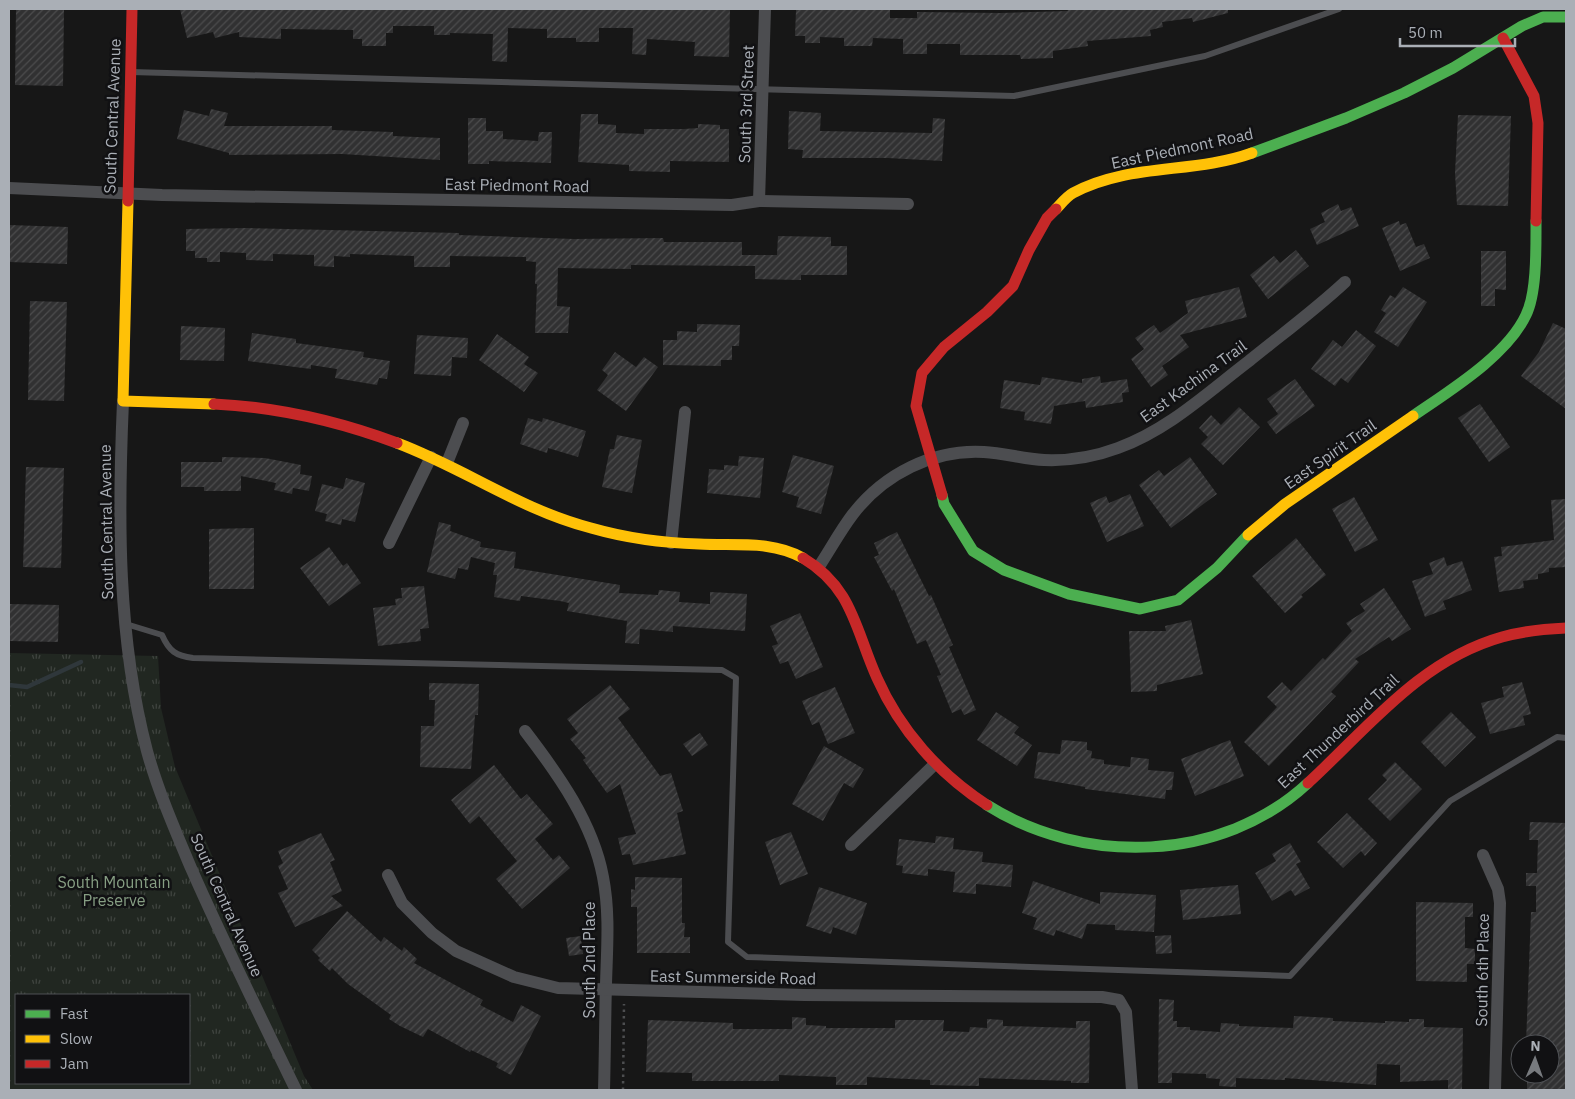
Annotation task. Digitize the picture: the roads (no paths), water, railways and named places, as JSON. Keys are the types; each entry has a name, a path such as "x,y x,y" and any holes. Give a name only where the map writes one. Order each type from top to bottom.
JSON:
{"street":[{"name":"South Central Avenue","path":"132,9 126,192 120,556 126,624 137,703 147,751 172,821 219,932 296,1090"},
{"name":"South 3rd Street","path":"759,201 765,9"},
{"name":"East Piedmont Road","path":"932,458 916,406 922,373 944,347 987,312 1013,286 1029,250 1047,218 1071,194 1098,183 1142,171 1197,165 1243,156 1346,118 1404,93 1453,68 1543,17 1566,17"},
{"name":"East Spirit Trail","path":"932,458 944,504 973,550 1004,570 1069,594 1140,609 1178,600 1217,568 1242,540 1285,504 1462,382 1502,348 1526,315 1535,272 1538,123 1534,96 1503,38"},
{"name":"East Piedmont Road","path":"9,188 722,205 759,201 908,204"},
{"name":"East Kachina Trail","path":"818,568 853,514 884,483 900,472 941,455 984,452 1043,460 1068,459 1094,456 1140,440 1166,425 1196,402 1345,282"},
{"name":"East Thunderbird Trail","path":"123,400 234,405 291,412 390,441 447,463 490,489 554,516 604,532 671,543 756,546 788,550 818,568 832,580 853,608 864,646 883,691 910,735 935,764 973,799 1019,822 1063,840 1111,847 1162,846 1191,842 1226,832 1262,817 1287,801 1306,785 1389,703 1442,662 1508,636 1566,628"},
{"path":"671,543 685,412"},
{"path":"447,463 463,423"},
{"path":"389,543 431,457"},
{"name":"South 2nd Place","path":"525,731 548,761 570,796 594,846 603,876 607,910 604,1090"},
{"path":"852,845 935,764"},
{"name":"South 6th Place","path":"1483,855 1498,890 1500,903 1495,1090"},
{"name":"East Summerside Road","path":"388,875 402,903 432,933 456,951 514,977 558,988 606,991 1102,997 1120,1000 1126,1012 1132,1090"}],"lane":[{"path":"130,72 1014,96 1205,56 1339,9"},
{"path":"126,624 162,635 168,649 180,657 722,670 736,678 728,942 747,957 1290,976 1450,801 1557,737 1566,738"}],"waterway":[{"path":"9,685 27,687 81,662"}],"park label":[{"name":"South Mountain Preserve","path":"114,891"}]}
